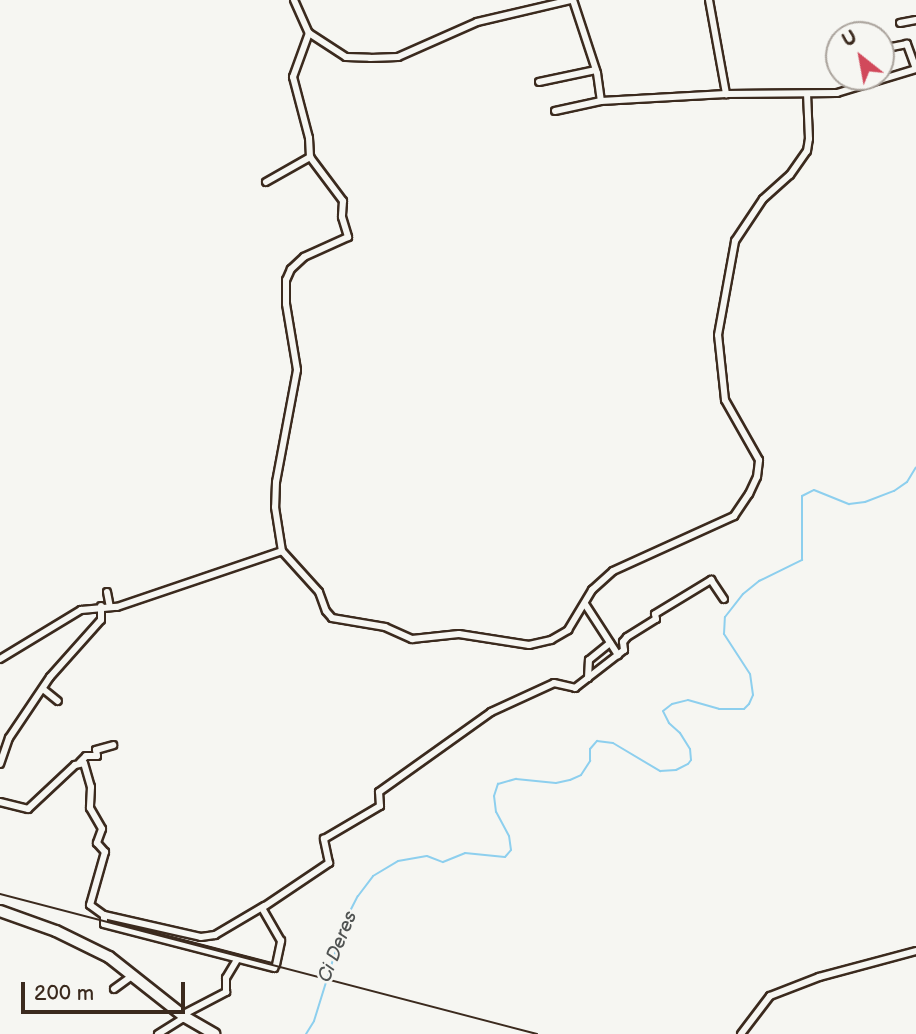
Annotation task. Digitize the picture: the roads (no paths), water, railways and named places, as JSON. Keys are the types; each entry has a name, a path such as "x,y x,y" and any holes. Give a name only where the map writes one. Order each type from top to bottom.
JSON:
{"highway":[{"path":"6,913 91,947 132,975 183,1016 215,1034"}],"street":[{"path":"294,0 309,33 346,57 398,57 477,22 572,0 596,70 601,101"},
{"path":"709,0 726,94"},
{"path":"900,23 916,20"},
{"path":"309,33 293,79 307,126 310,157 343,201 342,217 348,237 304,257 291,269 286,280 286,304 297,370 276,482 275,507 282,551 319,592 326,611 332,618 385,627 412,639 459,634 521,645 541,643 568,630 592,590 624,563 738,513 757,477 758,455 725,400 718,335 735,241 758,205 790,175 807,151 807,94"},
{"path":"895,46 907,44 916,69 895,76"},
{"path":"539,82 596,70"},
{"path":"555,111 601,101 846,91"},
{"path":"266,182 310,157"},
{"path":"0,659 76,612 101,606 110,607 282,551"},
{"path":"80,762 86,766 91,787 90,808 102,829 97,843 104,852 90,905 104,915 201,937 215,934 264,906 328,863 324,839 380,806 379,792 488,713 555,683 575,688 624,650 623,642 627,637 656,619 655,614 710,580 724,599"},
{"path":"107,592 110,607"},
{"path":"585,604 618,654"},
{"path":"0,764 9,738 59,664 101,621 101,606"},
{"path":"588,678 589,660 610,643"},
{"path":"43,689 58,701"},
{"path":"0,802 29,809 86,756 97,756 96,750 113,745"},
{"path":"104,915 105,924 237,960 275,966 281,942 262,910 264,906"},
{"path":"741,1034 770,996 819,977 916,951"},
{"path":"158,1034 183,1016 226,992 226,978 237,960"},
{"path":"114,989 132,975"}],"waterway":[{"name":"Ci Deres","path":"306,1034 314,1021 345,921 358,896 373,876 398,861 427,856 443,862 465,853 505,857 511,850 509,836 496,812 494,796 498,784 516,779 556,783 570,780 581,775 590,761 590,749 597,741 613,743 660,771 676,770 688,764 691,760 690,749 663,711 672,704 688,700 719,709 744,709 749,704 753,695 750,674 724,634 725,617 743,594 759,581 802,560 802,496 814,490 849,504 865,502 894,491 907,482 916,467"}],"railway":[{"path":"0,894 537,1034"}]}
